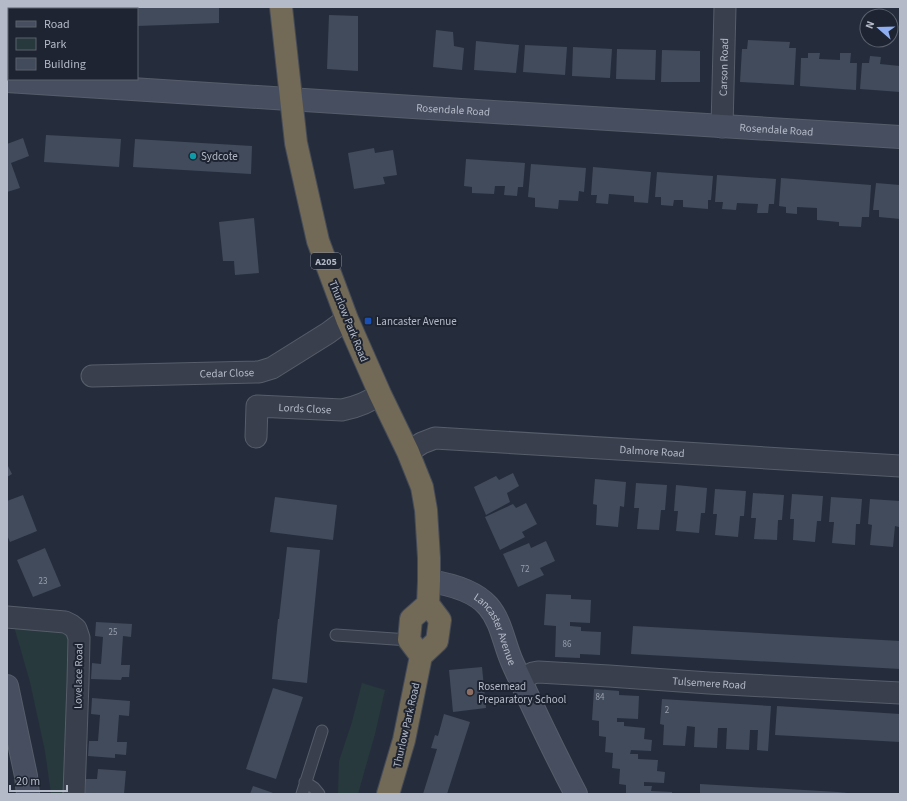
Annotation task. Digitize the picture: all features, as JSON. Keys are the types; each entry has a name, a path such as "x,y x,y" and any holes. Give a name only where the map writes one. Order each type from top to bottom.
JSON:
{"highway":[{"name":"Thurlow Park Road","path":"281,7 296,143 318,241 347,320 408,452 422,487 426,510 429,558 428,604 411,619 415,648 404,740 388,794"},
{"path":"415,648 437,641 440,620 428,604"}],"street":[{"name":"Carson Road","path":"722,127 725,7"},
{"name":"Rosendale Road","path":"7,81 34,81 291,100 900,137"},
{"name":"Cedar Close","path":"92,376 259,372 272,368 347,320"},
{"name":"Lords Close","path":"256,437 257,406 342,410 365,404 380,394"},
{"name":"Dalmore Road","path":"408,452 422,443 435,438 900,466"},
{"name":"Lancaster Avenue","path":"429,581 458,587 474,595 487,605 497,621 520,679 576,794"},
{"name":"Lovelace Road","path":"7,617 65,622 76,629 79,638 74,794"},
{"name":"Tulsemere Road","path":"520,679 538,672 708,683 900,692"},
{"path":"7,686 26,776 28,794"}],"lane":[{"path":"336,635 415,648"},
{"path":"302,794 322,731"},
{"path":"305,782 314,788 319,794"}],"green space":[{"path":"13,623 63,629 70,641 66,794 51,794 45,751 30,682"},
{"path":"362,683 385,690 375,734 358,794 338,794 339,761 352,722"}],"building":[{"path":"57,7 81,7 81,8"},
{"path":"219,7 219,23 138,26 138,8 101,8"},
{"path":"329,15 358,16 358,71 327,69"},
{"path":"436,30 453,32 454,46 464,48 462,70 433,67"},
{"path":"748,40 790,42 789,48 796,48 794,85 740,82 742,49 747,49"},
{"path":"476,41 519,45 516,73 474,70"},
{"path":"525,45 567,47 565,75 523,72"},
{"path":"573,47 612,49 610,78 572,76"},
{"path":"617,49 656,50 655,80 616,79"},
{"path":"662,50 700,51 700,82 661,82"},
{"path":"808,53 820,53 819,59 840,60 840,53 851,53 850,63 857,63 856,90 800,86 801,58 808,58"},
{"path":"870,56 881,57 880,64 900,66 900,92 860,89 862,63 869,63"},
{"path":"46,135 121,139 119,167 44,162"},
{"path":"23,138 29,156 11,163 20,188 7,192 7,144"},
{"name":"Sydcote","path":"135,139 252,146 251,174 133,167"},
{"path":"374,148 375,153 393,150 397,175 383,177 385,184 354,189 348,153"},
{"path":"466,159 525,163 523,187 518,187 517,196 504,195 505,186 495,186 494,194 472,193 472,187 464,186"},
{"path":"531,164 586,168 584,192 579,191 578,201 559,200 558,209 535,207 535,198 528,197"},
{"path":"593,167 651,172 648,203 634,202 634,196 609,194 608,204 596,203 597,195 591,195"},
{"path":"657,172 713,176 711,200 708,200 708,209 683,207 683,200 674,200 673,206 661,205 661,197 655,197"},
{"path":"717,175 776,179 774,204 769,204 768,213 757,213 758,204 737,203 736,210 722,209 723,202 715,202"},
{"path":"781,178 871,185 869,217 862,217 861,227 839,226 839,222 817,220 817,208 797,207 797,214 786,213 786,207 779,206"},
{"path":"876,183 900,185 900,219 879,217 879,210 873,210"},
{"path":"254,218 259,273 235,275 234,261 223,261 219,222"},
{"path":"7,464 12,474 7,477"},
{"path":"513,473 519,486 507,493 510,502 486,515 474,487 496,476 499,480"},
{"path":"595,479 626,482 624,507 620,506 618,527 596,525 597,505 593,504"},
{"path":"636,483 667,485 665,510 661,510 659,530 637,529 639,508 634,508"},
{"path":"676,485 707,488 705,513 701,513 699,533 676,531 678,511 674,511"},
{"path":"715,489 746,491 744,516 740,516 738,537 715,535 717,514 713,514"},
{"path":"753,493 784,495 782,520 778,520 777,540 754,539 756,518 751,518"},
{"path":"792,494 823,496 821,521 817,521 815,542 793,540 794,519 790,519"},
{"path":"23,495 37,531 10,542 7,535 7,501"},
{"path":"275,497 337,505 333,540 270,532"},
{"path":"831,497 862,499 860,524 856,524 855,545 832,543 834,522 829,522"},
{"path":"870,499 900,501 899,527 895,526 893,547 870,545 872,525 868,524"},
{"path":"526,503 537,524 522,532 525,537 500,550 485,517 513,504 516,508"},
{"path":"546,541 555,561 540,568 544,575 518,587 503,554 529,543 531,548"},
{"path":"287,547 320,550 307,683 272,679"},
{"path":"45,548 61,586 33,597 17,560"},
{"path":"546,594 571,595 571,599 591,600 590,623 570,622 570,626 581,627 581,631 601,632 600,655 580,654 580,658 555,657 556,626 544,625"},
{"path":"96,622 132,624 131,637 123,636 121,665 130,665 129,677 122,677 121,680 91,679 92,663 101,664 103,637 95,636"},
{"path":"633,626 900,641 900,669 631,654"},
{"path":"482,667 486,708 453,712 449,670"},
{"path":"273,688 303,697 276,779 246,769"},
{"path":"594,689 619,691 619,695 639,696 638,719 617,718 617,722 624,722 624,726 645,728 644,739 652,740 651,751 631,750 630,754 638,754 638,759 658,760 657,771 665,772 664,783 644,782 644,786 652,786 651,791 672,792 672,794 626,794 626,785 619,784 620,769 612,768 613,753 605,752 606,737 599,736 599,721 592,720"},
{"path":"92,698 130,701 129,716 119,715 117,742 127,742 126,755 115,754 115,758 88,756 89,741 98,741 100,715 91,714"},
{"path":"662,699 771,706 768,751 757,750 758,730 750,730 749,750 726,749 727,728 718,728 717,748 694,747 695,727 687,726 685,746 663,745 664,725 660,724"},
{"path":"777,706 900,714 900,742 775,735"},
{"path":"444,714 470,722 447,794 423,794 437,749 431,748 435,735 438,736"},
{"path":"98,769 126,771 124,794 85,794 86,779 97,779"},
{"path":"700,784 838,792 847,794 700,794"},
{"path":"253,786 276,794 250,794"}],"place":[{"name":"Sydcote","path":"193,156"},
{"name":"Lancaster Avenue","path":"368,321"},
{"name":"Rosemead Preparatory School","path":"470,692"}]}
